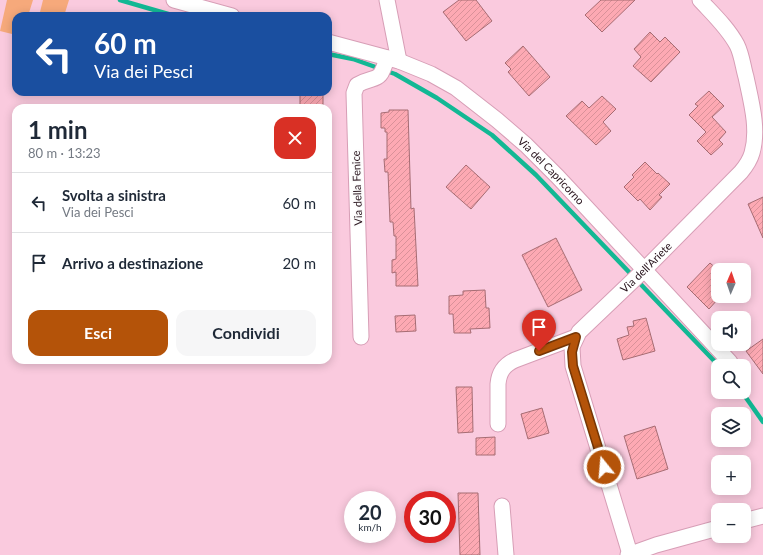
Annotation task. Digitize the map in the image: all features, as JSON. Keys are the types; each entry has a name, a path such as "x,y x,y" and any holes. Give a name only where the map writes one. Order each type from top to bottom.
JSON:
{"street":[{"path":"174,0 218,12"},
{"path":"387,0 393,60"},
{"name":"Via dell'Ariete","path":"576,337 579,332 644,270 741,172 748,163 754,141 754,120 740,53 727,30 700,0"},
{"name":"Via del Capricorno","path":"332,43 393,60 431,74 456,88 516,136 558,176 727,359"},
{"name":"Via della Fenice","path":"361,337 354,93 357,85 378,78 393,60"},
{"path":"498,424 498,378 502,369 509,362 576,337"},
{"path":"576,337 572,352 573,366 629,554 711,530"},
{"path":"502,506 506,555"},
{"path":"751,519 763,516"}],"shaded area":[{"path":"7,0 33,0 29,12 12,12 12,34 0,31"},
{"path":"43,0 69,0 65,12 40,12"}],"building":[{"path":"459,0 476,0 492,21 466,41 443,12"},
{"path":"601,0 635,0 602,32 585,15"},
{"path":"650,32 660,42 665,37 680,52 651,82 633,66 641,57 634,49"},
{"path":"523,46 550,77 529,96 508,72 511,69 505,63"},
{"path":"709,91 724,106 712,117 726,132 719,140 723,144 711,155 697,141 706,132 689,115 698,106 695,104"},
{"path":"300,96 323,96 323,104 300,104"},
{"path":"602,96 616,109 603,122 611,131 596,145 566,116 582,101 589,108"},
{"path":"389,110 408,110 411,209 414,208 418,286 396,286 396,272 392,273 392,260 396,259 396,236 394,236 393,222 390,222 388,172 385,172 384,159 387,159 387,132 385,132 385,128 381,128 381,113 389,112"},
{"path":"645,162 670,184 659,195 662,197 650,210 640,199 638,201 624,187 634,177 632,175"},
{"path":"466,165 490,187 471,209 446,187"},
{"path":"763,197 763,238 748,204"},
{"path":"556,238 582,290 548,307 522,255"},
{"path":"710,263 711,264 711,303 714,303 709,309 687,287"},
{"path":"485,290 486,308 489,308 490,328 470,329 471,333 454,333 453,314 449,314 449,296 463,295 463,291"},
{"path":"415,315 416,331 396,332 395,316"},
{"path":"646,318 655,351 623,360 617,339 629,335 627,327 634,326 633,321"},
{"path":"763,339 763,374 746,351 751,351 751,347"},
{"path":"456,387 472,387 473,432 458,433"},
{"path":"542,408 549,433 528,439 521,414"},
{"path":"655,426 668,469 637,479 624,436"},
{"path":"495,437 495,455 476,455 476,438"},
{"path":"458,493 478,493 480,555 460,555"}],"waterway":[{"path":"120,0 161,12"},
{"path":"332,55 353,59 395,74 437,98 492,135 536,175 712,359"},
{"path":"747,399 763,422"}],"route":[{"path":"539,351 576,337 572,347 573,366 604,467"}]}
